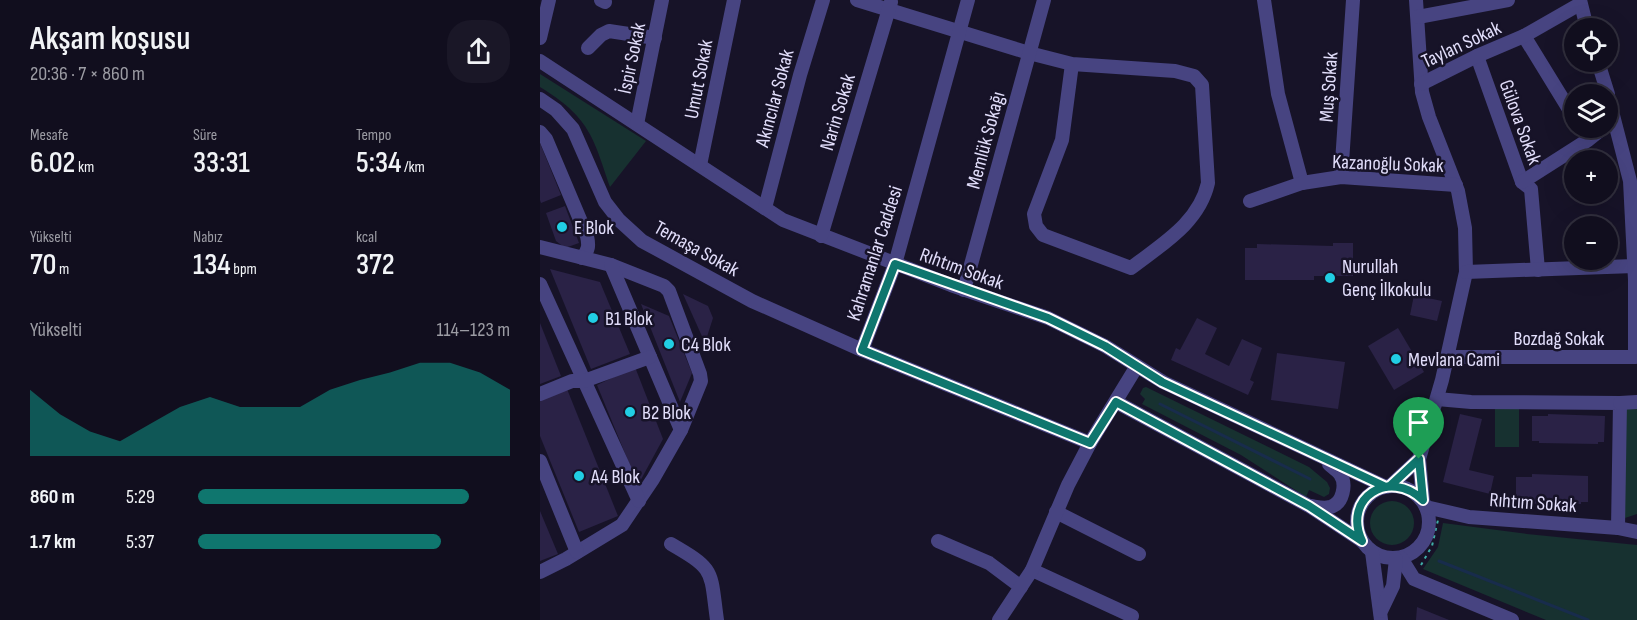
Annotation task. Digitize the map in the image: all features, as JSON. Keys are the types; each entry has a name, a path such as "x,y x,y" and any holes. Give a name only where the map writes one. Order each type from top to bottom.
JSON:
{"street":[{"path":"540,38 549,0"},
{"name":"İspir Sokak","path":"637,124 662,0"},
{"name":"Umut Sokak","path":"700,165 734,0"},
{"name":"Akıncılar Sokak","path":"765,208 800,75 823,0"},
{"path":"857,0 890,4 1029,53 1072,64 1175,71 1194,76 1202,85 1208,183 1205,198 1186,225 1131,268 1042,235 1036,226 1035,214 1062,140 1072,64"},
{"name":"Kahramanlar Caddesi","path":"968,0 895,264 862,350 1090,443"},
{"name":"Memlük Sokağı","path":"964,290 1044,0"},
{"path":"1264,0 1278,94 1302,183"},
{"name":"Muş Sokak","path":"1341,177 1353,0"},
{"path":"1116,402 1309,506 1362,541 1372,552 1383,558 1399,558 1418,550 1429,530 1430,520 1424,503 1419,459 1448,357 1466,272 1465,228 1456,185 1424,103 1416,0"},
{"path":"1418,17 1508,0"},
{"path":"1580,2 1584,18"},
{"name":"Taylan Sokak","path":"1421,84 1524,36 1580,2"},
{"name":"Narin Sokak","path":"821,236 890,4"},
{"path":"588,48 601,35 609,31 655,38"},
{"path":"1524,36 1564,101"},
{"name":"Gülova Sokak","path":"1477,56 1522,182 1531,189 1538,270"},
{"name":"Rıhtım Sokak","path":"540,61 783,220 964,290 1048,318 1105,346 1162,382 1388,486"},
{"name":"Temaşa Sokak","path":"540,99 556,110 573,129 605,202 619,220 642,241 752,301 862,350"},
{"path":"540,132 546,139 587,236 589,245 587,253 582,258"},
{"path":"1522,182 1590,138"},
{"path":"1466,272 1636,268 1630,181 1614,138"},
{"name":"Kazanoğlu Sokak","path":"1250,201 1302,183 1341,177 1456,185"},
{"path":"540,572 622,525 681,430 700,381 700,374 669,291 664,286 611,265 582,258 542,243"},
{"path":"611,265 681,430"},
{"name":"Bozdağ Sokak","path":"1448,357 1635,357 1636,268"},
{"path":"540,284 639,501"},
{"path":"540,394 572,381 584,381 650,357"},
{"path":"1005,618 1032,570 1056,512 1090,443 1137,366"},
{"path":"1437,399 1471,402 1637,402"},
{"path":"1618,528 1620,403"},
{"path":"1309,506 1327,508 1334,506 1342,496 1344,484 1340,474 1320,456"},
{"path":"1362,541 1356,520 1359,508 1374,491 1388,486 1419,459"},
{"path":"540,461 577,552"},
{"path":"1388,486 1405,488 1415,493 1424,503"},
{"name":"Rıhtım Sokak","path":"1424,503 1469,517 1618,528 1637,532"},
{"path":"1056,512 1138,554"},
{"path":"938,540 988,563 1021,587"},
{"path":"671,544 698,560 708,570 713,584 717,620"},
{"path":"1372,552 1381,616"},
{"path":"1381,616 1393,586 1399,558"},
{"path":"1399,558 1414,579 1512,620"},
{"path":"1032,570 1132,616"}],"path":[{"path":"1421,565 1431,546 1439,516"}],"green space":[{"path":"540,74 646,141 610,187 599,154 587,129 569,108 540,87"},
{"path":"1146,387 1309,467 1327,482 1330,488 1329,494 1324,497 1309,490 1306,497 1241,455 1142,404 1145,399 1140,394"},
{"path":"1495,406 1519,406 1519,447 1495,447"},
{"path":"1628,408 1637,408 1637,514 1622,519 1625,411"},
{"path":"1392,501 1408,507 1414,523 1408,539 1392,545 1376,539 1370,523 1376,507"},
{"path":"1443,523 1637,545 1637,620 1546,620 1423,569 1438,547"}],"building":[{"path":"540,143 561,195 541,203 540,200"},
{"name":"E Blok","path":"565,206 579,243 565,248 556,241 546,213"},
{"path":"1333,243 1353,243 1353,276 1314,276 1314,280 1245,280 1245,248 1257,248 1257,244 1333,246"},
{"name":"B1 Blok","path":"550,269 600,282 630,354 591,369"},
{"path":"683,294 708,306 713,318 705,343"},
{"path":"1414,295 1442,301 1437,321 1410,315"},
{"name":"C4 Blok","path":"641,304 669,316 692,373 680,402"},
{"path":"1197,318 1217,328 1205,354 1229,366 1242,339 1262,348 1250,380 1254,382 1248,395 1171,360 1176,348 1180,350"},
{"path":"540,323 561,376 540,384"},
{"name":"Mevlana Cami","path":"1398,328 1424,372 1394,390 1368,346"},
{"path":"1277,353 1345,362 1338,409 1271,400"},
{"name":"B2 Blok","path":"635,367 663,439 638,485 597,385"},
{"name":"A4 Blok","path":"567,389 618,516 579,532 540,436 540,400"},
{"path":"1460,414 1482,419 1469,470 1494,476 1490,494 1443,482"},
{"path":"1548,414 1605,416 1604,442 1598,442 1598,444 1532,441 1532,416 1548,416"},
{"path":"1532,474 1588,476 1588,502 1522,504 1522,501 1516,501 1516,477 1532,477"},
{"path":"540,511 558,554 540,561"},
{"path":"1417,607 1449,620 1416,620"}],"waterway":[{"path":"1160,404 1310,479"},
{"path":"1439,561 1588,620"}],"place":[{"name":"E Blok","path":"562,227"},
{"name":"Nurullah Genç İlkokulu","path":"1330,278"},
{"name":"B1 Blok","path":"593,318"},
{"name":"C4 Blok","path":"669,344"},
{"name":"Mevlana Cami","path":"1396,359"},
{"name":"B2 Blok","path":"630,412"},
{"name":"A4 Blok","path":"579,476"}],"route":[{"path":"895,264 1048,318 1105,346 1162,382 1386,487 1390,486 1419,459 1420,489 1423,500 1405,488 1395,486 1374,491 1359,508 1356,520 1362,541 1309,506 1116,402 1090,443 862,350 895,264"}]}
